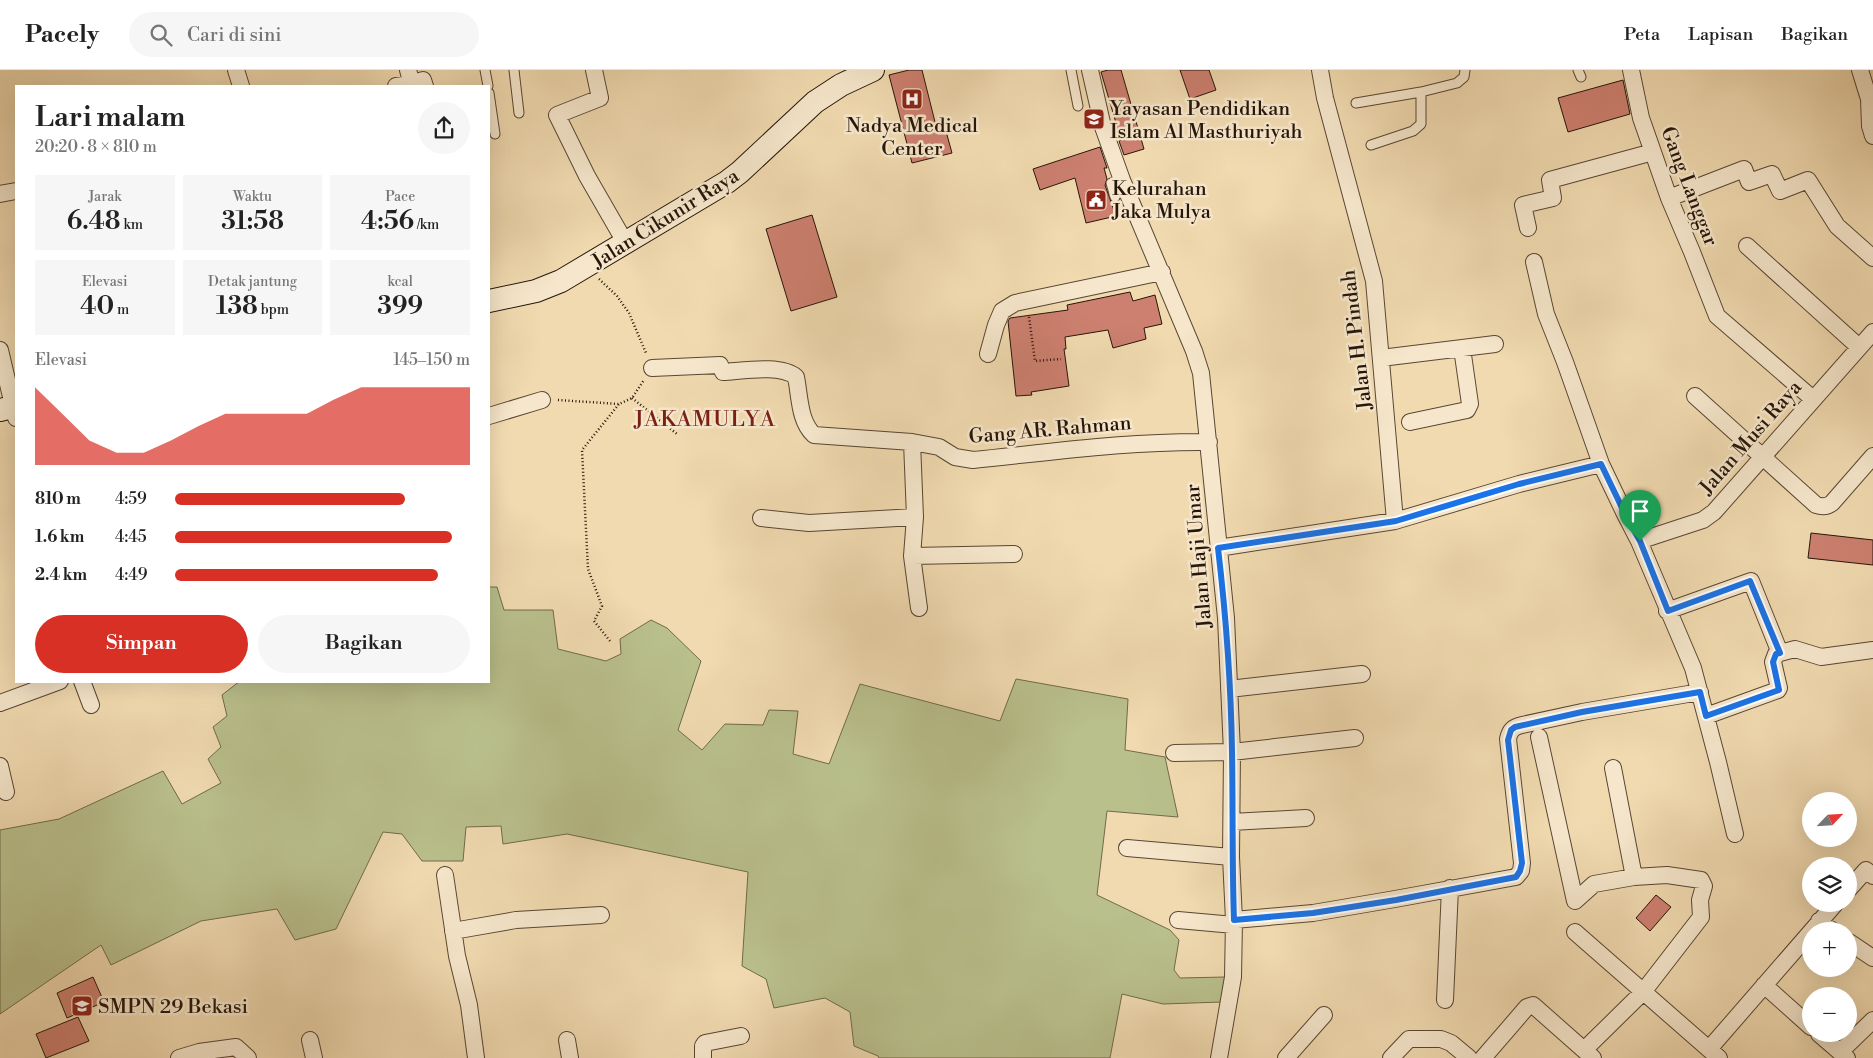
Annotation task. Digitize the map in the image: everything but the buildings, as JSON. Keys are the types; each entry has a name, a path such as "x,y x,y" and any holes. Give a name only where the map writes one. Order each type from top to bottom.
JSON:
{"street":[{"path":"236,70 240,85"},
{"path":"594,70 600,98 557,116 625,242"},
{"name":"Jalan Cikunir Raya","path":"490,301 549,286 586,267 727,182 815,102 841,85 873,70"},
{"name":"Jalan Haji Umar","path":"1090,70 1104,127 1122,180 1162,272 1201,373 1226,618 1232,752 1233,977 1219,1058"},
{"name":"Jalan H. Pindah","path":"1320,70 1325,98 1374,281 1396,521"},
{"name":"Gang Langgar","path":"1631,70 1641,118 1668,198 1692,252 1716,316 1812,399"},
{"path":"1860,70 1869,99 1870,126 1873,136"},
{"path":"1528,228 1523,205 1553,198 1550,180 1653,152"},
{"path":"1668,198 1744,169 1749,182 1772,174 1780,191 1808,180 1837,226 1873,258"},
{"path":"0,194 15,191"},
{"path":"1747,246 1859,347"},
{"path":"1534,262 1546,314 1601,464 1640,541 1693,668 1735,834"},
{"path":"988,354 1002,311 1015,303 1162,272"},
{"name":"Jalan Musi Raya","path":"1640,541 1703,520 1724,501 1873,332"},
{"path":"1381,358 1496,344"},
{"path":"1410,422 1467,410 1470,404 1462,348"},
{"path":"0,350 11,410"},
{"name":"Gang AR. Rahman","path":"652,368 720,365 723,372 772,370 791,372 796,377 804,421 808,430 814,435 912,442 939,447 955,457 973,460 1154,442 1209,442"},
{"path":"1695,396 1820,507 1832,502 1873,456"},
{"path":"490,416 542,400"},
{"path":"912,442 915,517 912,556 919,608"},
{"path":"1218,548 1396,521 1543,477 1601,464"},
{"path":"761,518 809,523 915,517"},
{"path":"912,556 1014,554"},
{"path":"1668,611 1750,581 1780,653"},
{"path":"1706,716 1778,690 1780,688 1773,662 1776,654 1795,649 1821,656 1872,654"},
{"path":"1229,689 1362,674"},
{"path":"0,703 55,683"},
{"path":"83,683 92,705"},
{"path":"1178,920 1234,922 1313,913 1396,900 1450,888 1516,877 1522,863 1508,740 1511,730 1515,727 1582,712 1700,692"},
{"path":"1483,1058 1527,1007 1532,1005 1589,1054 1643,992 1701,918 1700,900 1704,886 1701,880 1667,875 1634,877 1594,884 1575,900 1539,737"},
{"path":"1174,753 1232,752 1355,738"},
{"path":"0,766 6,792"},
{"path":"1612,768 1634,877"},
{"path":"1232,822 1306,818"},
{"path":"1127,848 1231,858"},
{"path":"1857,880 1866,870 1873,876"},
{"path":"445,875 453,931 469,1005 476,1058"},
{"path":"1445,1000 1450,888"},
{"path":"1819,922 1828,912"},
{"path":"453,931 516,920 601,915"},
{"path":"1575,932 1714,1054 1764,985 1802,941"},
{"path":"1857,947 1873,958"},
{"path":"1764,985 1802,1019"},
{"path":"1286,1058 1324,1015"},
{"path":"1829,1042 1844,1055 1873,1020"},
{"path":"703,1058 703,1046 705,1043 741,1036"},
{"path":"1391,1058 1409,1039 1446,1041 1469,1058"},
{"path":"310,1040 314,1058"},
{"path":"567,1040 570,1058"},
{"path":"179,1058 199,1052 236,1047 248,1058"}],"lane":[{"path":"485,70 488,85"},
{"path":"514,70 520,113"},
{"path":"1071,70 1078,106"},
{"path":"1356,103 1421,92 1458,83 1464,77 1465,70"},
{"path":"1370,145 1413,131 1421,124 1421,92"},
{"path":"490,100 495,134"},
{"path":"1115,197 1112,183 1122,180"}],"path":[{"path":"586,267 617,296 629,313 652,368 632,398 619,404 582,450 588,569 602,606 594,621 610,641"},
{"path":"1027,300 1035,361 1061,359"},
{"path":"632,398 677,434"},
{"path":"542,400 619,404"}],"green space":[{"path":"490,587 497,587 504,610 553,610 558,649 606,661 621,654 620,639 651,620 667,628 701,661 678,730 702,750 725,724 763,725 769,710 798,711 793,754 829,764 860,684 1000,721 1016,679 1128,699 1125,750 1165,757 1178,817 1107,811 1097,895 1170,930 1179,940 1174,970 1180,978 1225,977 1222,1002 1163,1004 1122,994 1110,1058 879,1058 854,1046 850,1012 825,998 774,1008 766,979 742,966 748,872 567,834 503,844 501,826 466,827 463,861 422,861 402,834 383,832 336,929 295,940 277,909 201,921 111,965 101,945 0,1014 0,830 59,819 163,771 182,804 221,783 208,759 221,747 213,727 227,716 222,695 237,683 490,683"}],"place":[{"name":"Nadya Medical Center","path":"912,99"},
{"name":"Yayasan Pendidikan Islam Al Masthuriyah","path":"1094,119"},
{"name":"Kelurahan Jaka Mulya","path":"1096,200"},
{"name":"SMPN 29 Bekasi","path":"82,1006"}],"district":[{"name":"JAKAMULYA","path":"705,418"}],"route":[{"path":"1601,464 1640,541 1668,611 1750,581 1780,653 1776,654 1773,662 1780,688 1778,690 1772,694 1706,716 1700,692 1582,712 1515,727 1511,730 1508,740 1522,863 1519,874 1516,877 1450,888 1396,900 1313,913 1234,920 1231,858 1232,752 1226,618 1218,548 1396,521 1519,484 1601,464"}]}
